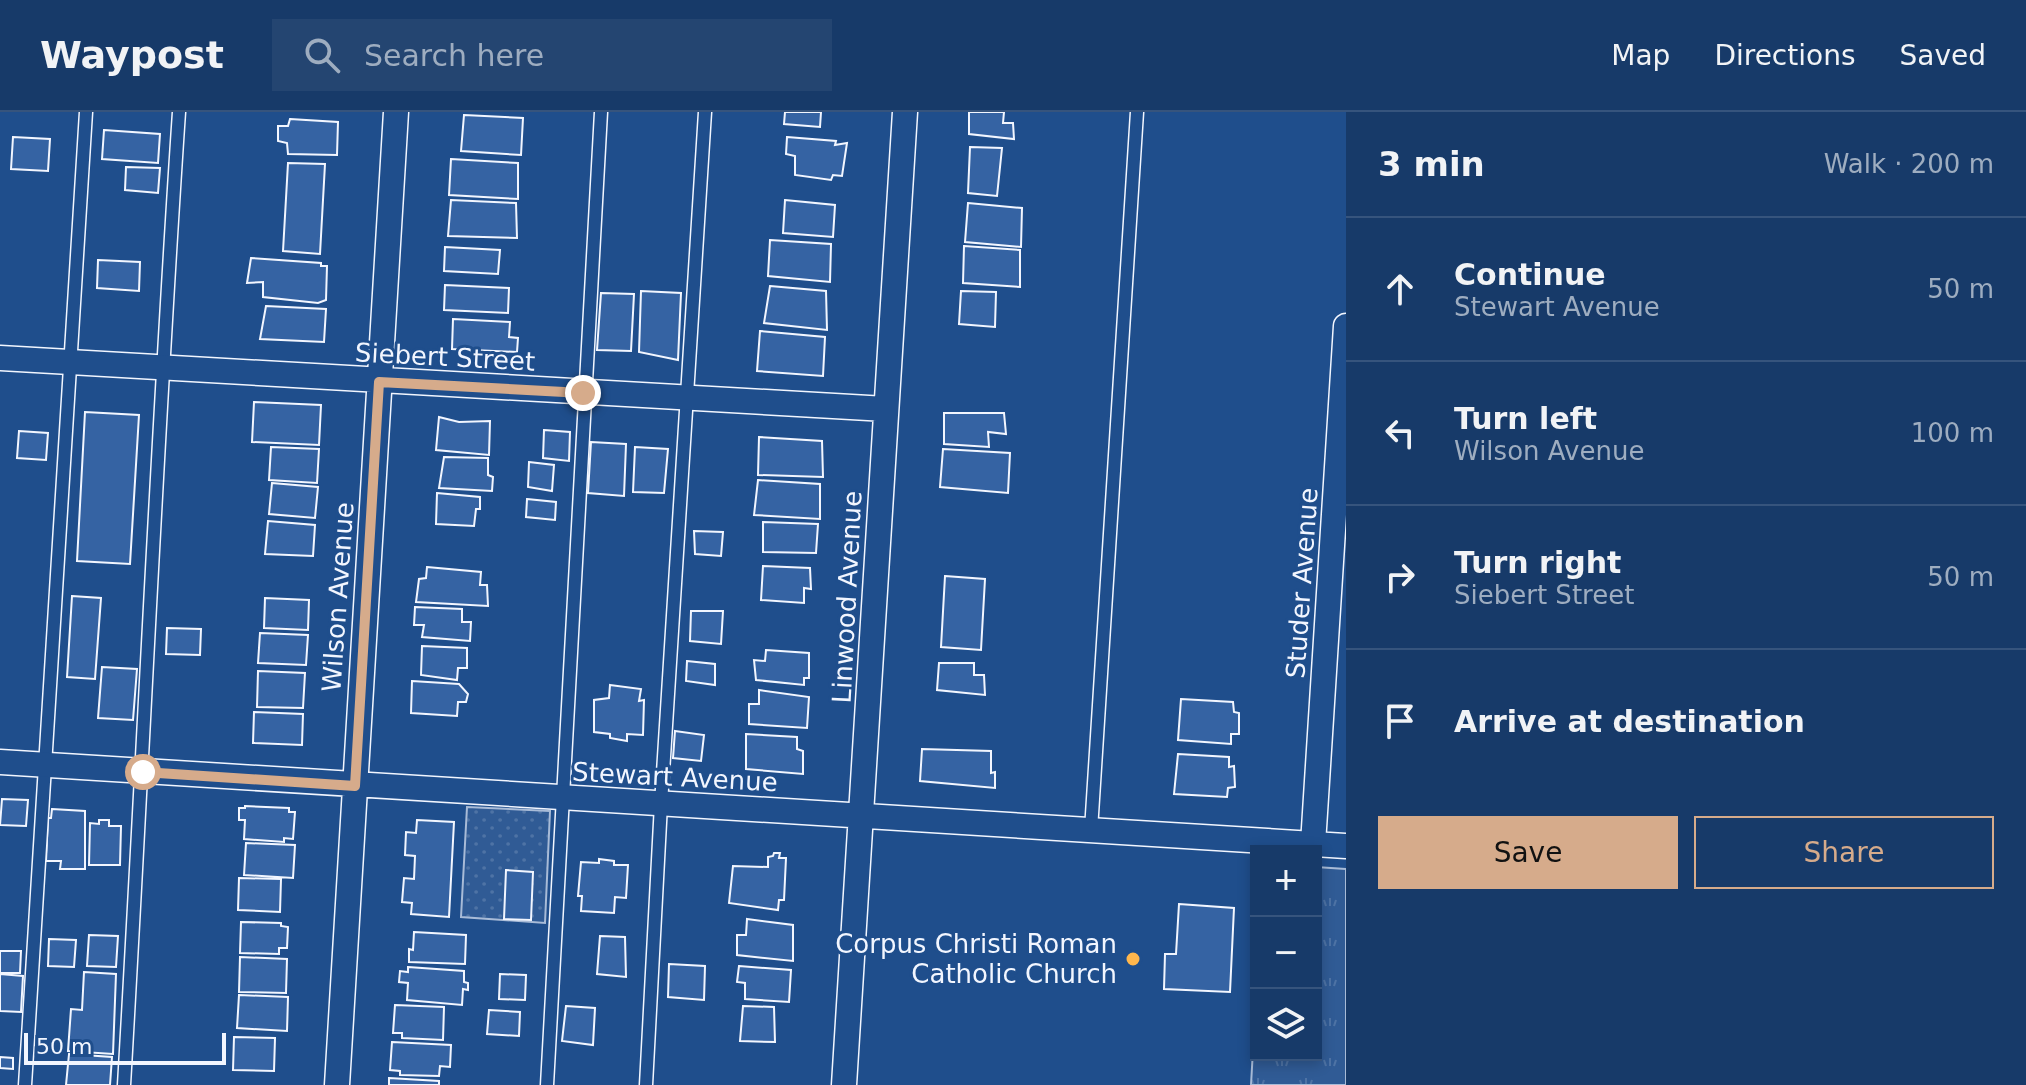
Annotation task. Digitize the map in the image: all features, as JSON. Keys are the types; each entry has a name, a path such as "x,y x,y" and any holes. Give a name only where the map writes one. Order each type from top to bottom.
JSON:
{"street":[{"name":"Wilson Avenue","path":"337,1085 396,112"},
{"name":"Linwood Avenue","path":"844,1085 905,112"},
{"name":"Studer Avenue","path":"1313,844 1346,326"},
{"name":"Siebert Street","path":"0,358 686,400 886,409"},
{"name":"Stewart Avenue","path":"0,762 1346,846"}],"lane":[{"path":"25,1085 86,112"},
{"path":"124,1085 162,369 179,112"},
{"path":"547,1085 583,393 601,112"},
{"path":"646,1085 705,112"},
{"path":"1091,830 1137,112"}],"green space":[{"path":"467,807 550,811 545,923 461,917"},
{"path":"1322,867 1346,869 1346,1085 1251,1085 1252,1061 1322,1061"}],"building":[{"path":"785,112 821,112 820,127 784,124"},
{"path":"969,112 1004,112 1003,123 1013,123 1014,139 969,134"},
{"path":"464,115 523,118 521,155 461,151"},
{"path":"290,119 338,122 337,155 288,154 287,143 278,141 278,126 288,126"},
{"path":"104,130 160,134 158,163 102,159"},
{"path":"13,137 50,139 48,171 11,169"},
{"path":"787,137 836,141 835,145 847,143 842,176 833,175 831,180 795,175 795,156 786,154"},
{"path":"970,147 1002,148 997,196 968,193"},
{"path":"451,159 518,163 518,199 449,195"},
{"path":"288,163 325,164 320,254 283,251"},
{"path":"126,167 160,168 158,193 125,190"},
{"path":"451,200 516,203 517,238 448,236"},
{"path":"785,200 835,205 833,237 783,233"},
{"path":"968,203 1022,208 1021,247 965,242"},
{"path":"770,240 831,244 830,282 768,276"},
{"path":"964,246 1020,250 1020,287 963,283"},
{"path":"445,247 500,250 498,274 444,271"},
{"path":"251,258 327,266 326,300 318,303 263,297 263,282 247,283"},
{"path":"98,260 140,262 139,291 97,288"},
{"path":"445,285 509,288 508,313 444,310"},
{"path":"770,286 826,291 827,330 764,323"},
{"path":"641,291 681,293 678,360 639,352"},
{"path":"961,291 996,292 995,327 959,324"},
{"path":"601,293 634,294 631,351 597,350"},
{"path":"266,306 326,309 324,342 260,339"},
{"path":"453,319 510,322 509,337 518,338 517,352 452,349"},
{"path":"760,331 825,337 823,376 757,371"},
{"path":"254,402 321,405 319,445 252,442"},
{"path":"85,412 139,415 130,564 77,561"},
{"path":"944,413 1004,413 1006,434 988,432 989,447 944,444"},
{"path":"439,417 459,422 490,421 489,455 436,450"},
{"path":"544,430 570,432 569,461 543,458"},
{"path":"19,431 48,433 46,460 17,458"},
{"path":"759,437 822,441 823,477 758,475"},
{"path":"591,442 626,444 624,496 588,493"},
{"path":"271,447 319,449 317,483 269,480"},
{"path":"635,447 668,449 664,493 633,492"},
{"path":"943,449 1010,453 1008,493 940,487"},
{"path":"444,457 488,458 488,475 493,477 492,491 439,488"},
{"path":"529,462 554,465 552,491 528,487"},
{"path":"758,480 820,484 820,519 754,515"},
{"path":"272,483 318,487 315,518 269,514"},
{"path":"437,493 480,497 480,509 476,509 474,526 436,524"},
{"path":"527,499 556,502 555,520 526,517"},
{"path":"268,521 315,525 313,556 265,554"},
{"path":"763,522 818,524 816,553 763,552"},
{"path":"694,531 723,532 721,556 695,554"},
{"path":"763,566 810,568 811,589 804,588 804,603 761,600"},
{"path":"427,567 481,572 480,585 487,585 488,606 416,602 419,579 426,578"},
{"path":"945,576 985,579 981,650 941,647"},
{"path":"72,596 101,598 95,679 67,677"},
{"path":"265,598 309,600 308,630 264,628"},
{"path":"415,607 462,609 462,622 471,622 470,641 422,637 424,625 414,625"},
{"path":"691,611 723,611 721,644 690,641"},
{"path":"167,628 201,629 200,655 166,654"},
{"path":"260,633 308,635 306,665 258,663"},
{"path":"422,646 467,648 467,668 458,668 457,680 421,675"},
{"path":"766,650 809,653 809,678 804,678 804,685 756,680 754,660 765,661"},
{"path":"687,661 715,664 715,685 686,681"},
{"path":"939,663 974,663 974,675 984,675 985,695 937,690"},
{"path":"102,667 137,669 133,720 98,718"},
{"path":"258,671 305,673 303,708 257,707"},
{"path":"412,681 459,684 468,694 466,702 458,702 457,716 411,713"},
{"path":"610,685 641,689 639,701 644,700 643,735 627,734 627,741 594,732 594,700 609,698"},
{"path":"759,690 809,697 807,728 749,724 749,704 759,704"},
{"path":"1181,699 1233,702 1234,712 1239,713 1239,734 1231,734 1231,744 1178,740"},
{"path":"254,712 303,714 302,745 253,743"},
{"path":"675,731 704,735 701,761 673,758"},
{"path":"746,734 797,737 797,749 803,751 803,774 746,769"},
{"path":"922,749 991,751 995,788 920,781"},
{"path":"1178,754 1229,757 1229,767 1234,766 1235,787 1228,788 1227,797 1174,794"},
{"path":"2,799 28,800 26,826 0,825"},
{"path":"239,808 289,808 289,812 295,812 293,839 284,838 284,842 244,839 245,820 239,820"},
{"path":"52,809 85,811 85,869 60,869 61,861 46,861 48,818 51,818"},
{"path":"99,820 109,820 109,826 121,826 120,865 89,865 90,823 99,824"},
{"path":"417,820 454,822 449,917 411,914 412,903 402,902 404,878 414,879 415,856 405,855 406,832 416,833"},
{"path":"246,843 295,845 293,878 244,875"},
{"path":"780,853 779,858 786,858 784,900 779,900 778,910 729,903 733,866 768,867 768,857"},
{"path":"599,859 614,861 614,865 628,865 626,898 615,897 614,913 581,911 582,896 578,896 581,862 599,863"},
{"path":"506,870 533,872 531,920 504,919"},
{"path":"239,878 281,879 280,912 238,910"},
{"path":"1179,904 1234,908 1230,992 1164,989 1165,954 1176,954"},
{"path":"747,919 793,925 793,961 737,955 737,935 746,935"},
{"path":"241,922 281,923 281,926 288,927 287,948 279,948 279,954 240,953"},
{"path":"414,932 466,935 465,964 409,962"},
{"path":"89,935 118,936 116,967 87,966"},
{"path":"600,936 625,937 626,977 597,974"},
{"path":"49,939 76,940 74,967 48,966"},
{"path":"0,951 21,951 20,973 0,973"},
{"path":"240,957 287,959 286,993 239,992"},
{"path":"669,964 705,966 704,1000 668,997"},
{"path":"739,966 791,970 789,1002 745,999 745,983 737,982"},
{"path":"408,967 464,971 468,990 463,989 462,1005 407,1000 408,983 399,982 400,971 408,972"},
{"path":"84,972 116,974 113,1054 68,1051 71,1009 82,1010"},
{"path":"0,974 23,976 21,1012 0,1011"},
{"path":"500,974 526,975 525,1000 499,999"},
{"path":"239,995 288,997 287,1031 237,1028"},
{"path":"395,1005 444,1007 443,1040 402,1038 402,1033 393,1033"},
{"path":"566,1006 595,1008 593,1045 562,1041"},
{"path":"743,1006 774,1007 775,1042 740,1041"},
{"path":"489,1010 520,1012 519,1036 487,1034"},
{"path":"234,1037 275,1038 274,1071 233,1070"},
{"path":"392,1042 451,1045 450,1067 440,1066 439,1076 400,1075 400,1071 390,1070"},
{"path":"69,1054 112,1057 110,1085 66,1085"},
{"path":"0,1057 13,1058 13,1069 0,1068"},
{"path":"389,1078 439,1081 439,1085 389,1085"}],"place":[{"name":"Corpus Christi Roman Catholic Church","path":"1133,959"}],"route":[{"path":"143,772 355,786 379,382 583,393"}]}
